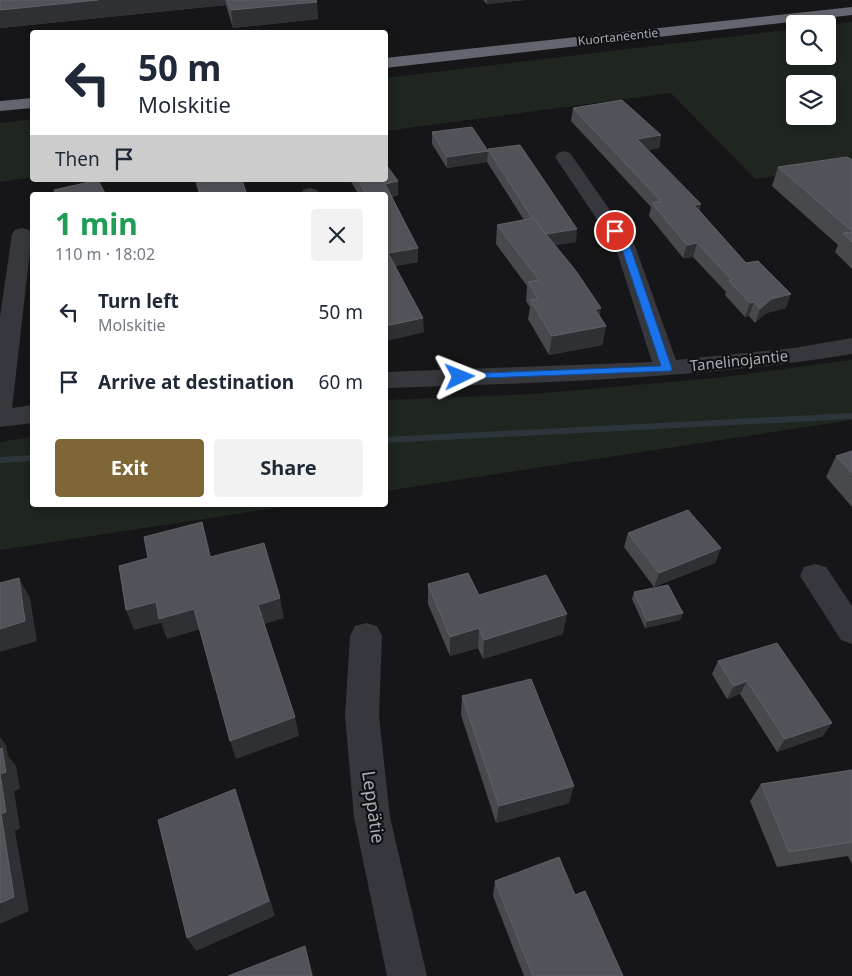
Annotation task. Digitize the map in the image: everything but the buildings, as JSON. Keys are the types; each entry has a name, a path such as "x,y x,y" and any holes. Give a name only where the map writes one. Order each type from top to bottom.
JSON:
{"highway":[{"name":"Kuortaneentie","path":"388,63 852,11"},
{"path":"0,106 30,103"}],"street":[{"path":"564,157 625,246 667,369"},
{"path":"0,406 22,234"},
{"name":"Tanelinojantie","path":"388,380 667,369 807,354 852,346"},
{"path":"0,418 30,414"},
{"path":"815,576 852,631"},
{"name":"Leppätie","path":"366,636 362,716 372,817 407,976"}],"shaded area":[{"path":"852,22 852,165 755,179 671,93 388,131 388,78 786,30 786,65 836,65 836,24"},
{"path":"30,119 30,177 0,182 0,123"},
{"path":"852,360 852,420 388,491 388,400 532,394 715,378"},
{"path":"30,437 30,507 282,507 0,550 0,442"}],"waterway":[{"path":"388,440 852,416"},
{"path":"0,460 30,458"}],"route":[{"path":"460,377 667,369 625,246 615,231"}]}
